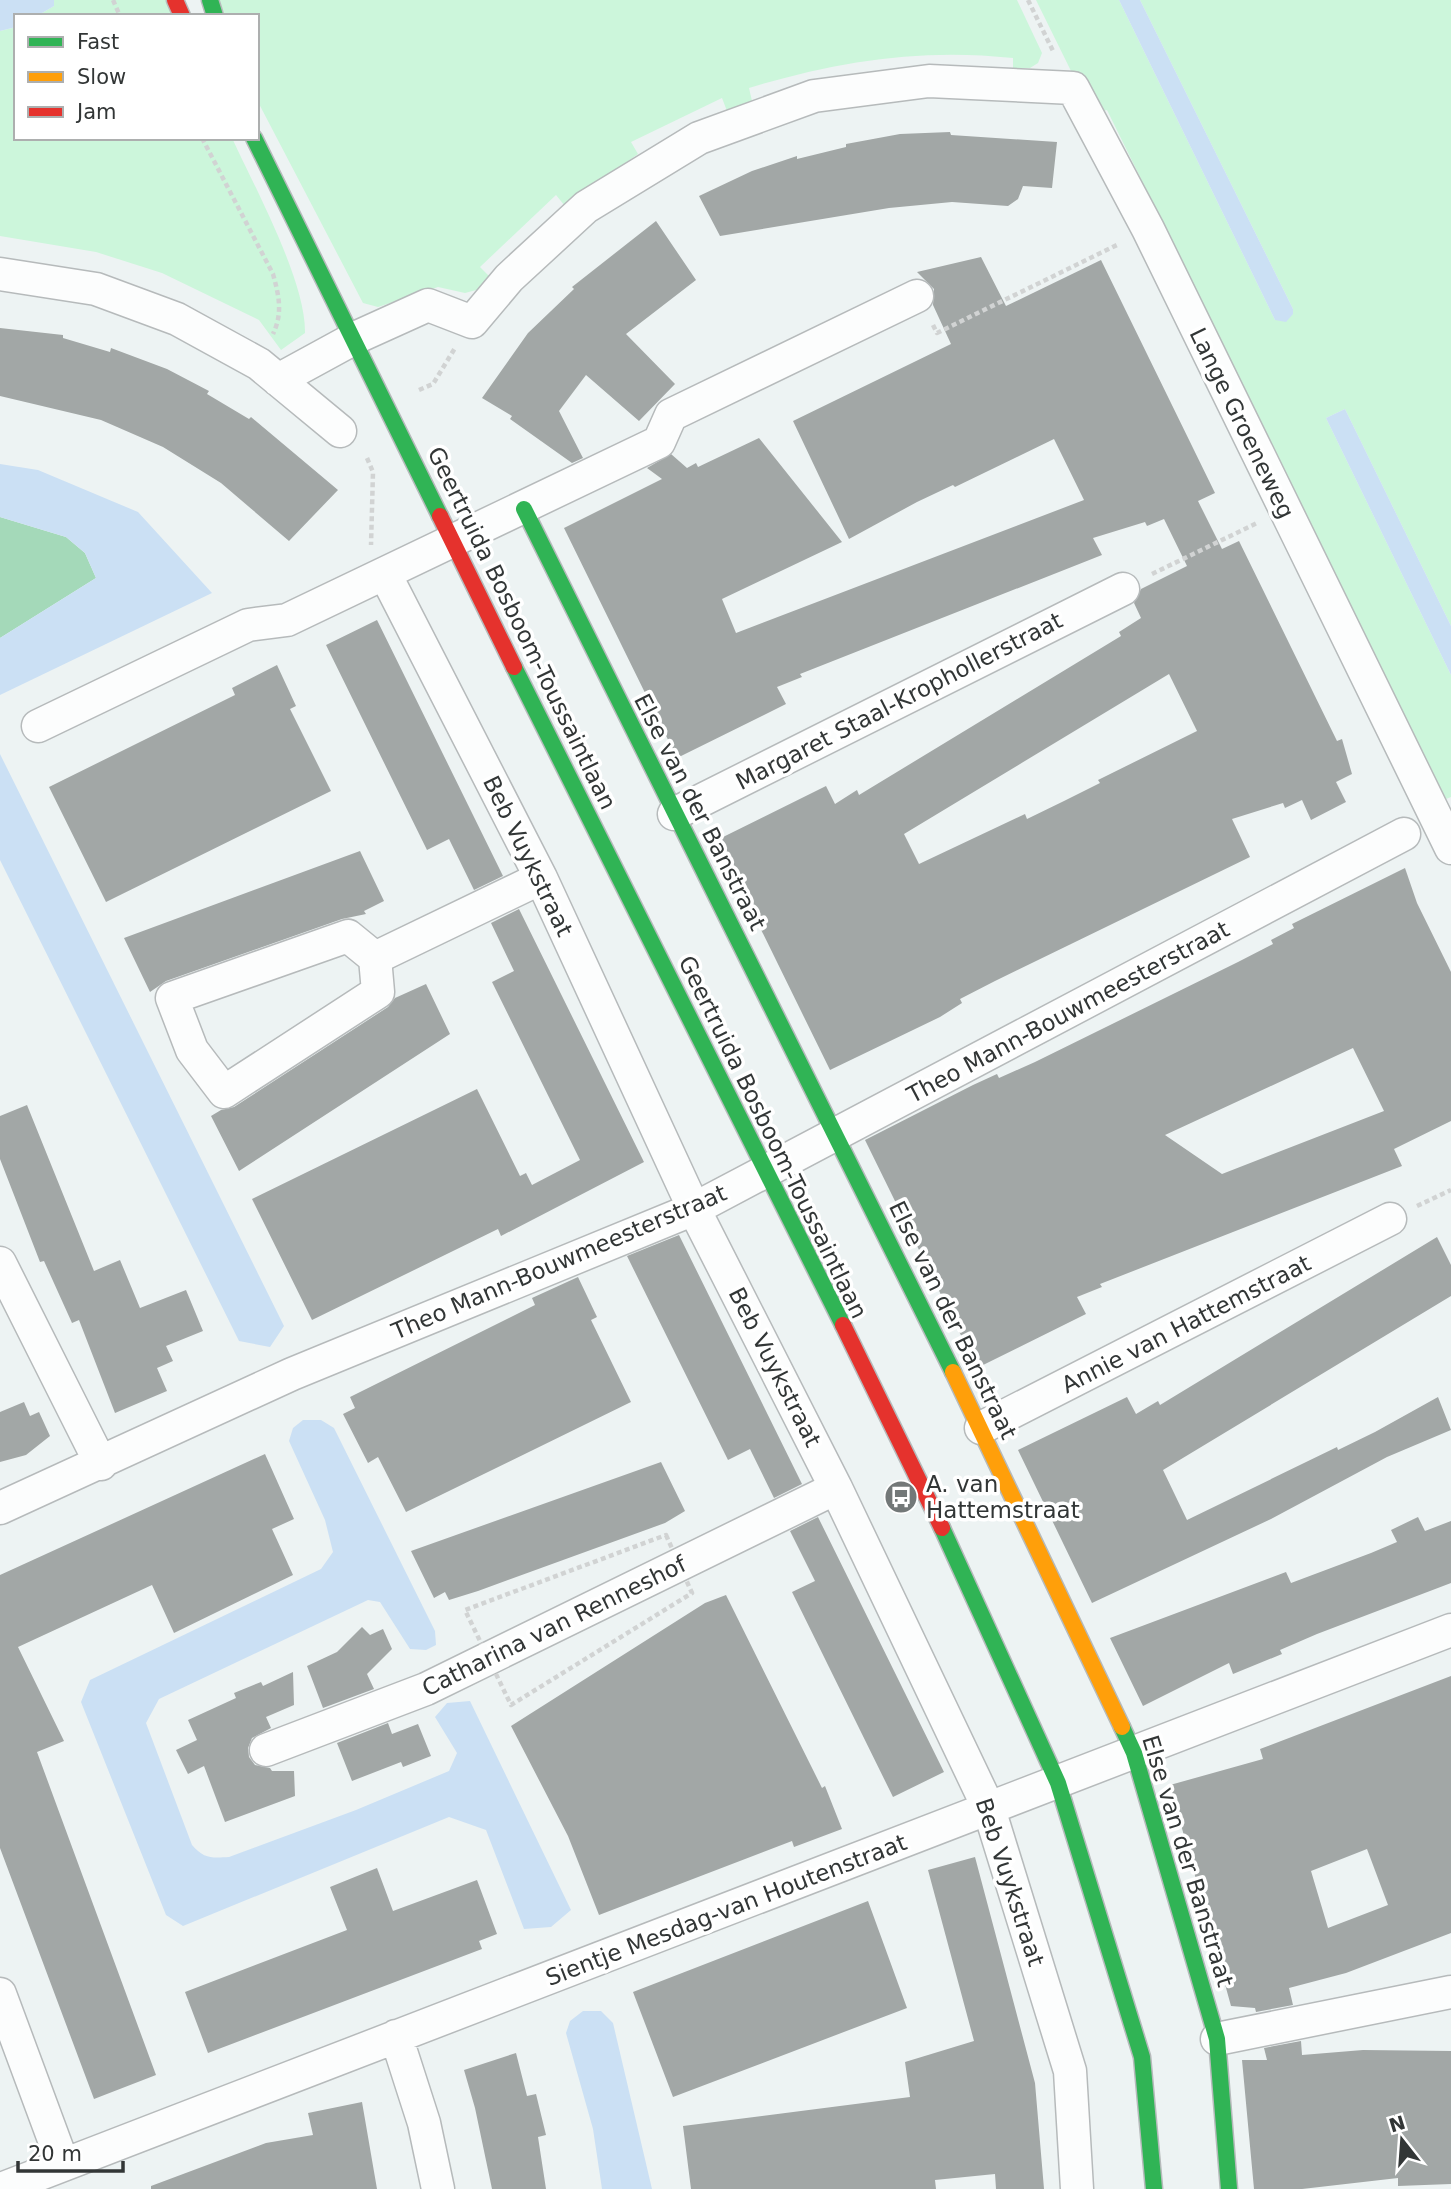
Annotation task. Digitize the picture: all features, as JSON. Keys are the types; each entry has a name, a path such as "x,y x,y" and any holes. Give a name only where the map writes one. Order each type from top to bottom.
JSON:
{"street":[{"path":"268,372 355,338 428,305 472,322 509,278 586,206 699,138 814,96 929,81 1073,88"},
{"name":"Lange Groeneweg","path":"1073,88 1148,229 1283,510 1451,848"},
{"name":"Geertruida Bosboom-Toussaintlaan","path":"255,140 973,1592 1058,1783 1142,2057 1154,2189"},
{"path":"0,274 96,289 177,319 268,372 340,431"},
{"path":"38,726 248,625 287,620 524,509 659,442 671,415 917,296"},
{"name":"Else van der Banstraat","path":"524,509 981,1428 1135,1753 1217,2039 1229,2189"},
{"name":"Beb Vuykstraat","path":"385,574 541,877 694,1209 836,1488 989,1809 1070,2071 1077,2189"},
{"name":"Margaret Staal-Krophollerstraat","path":"674,814 1123,589"},
{"name":"Theo Mann-Bouwmeesterstraat","path":"0,1508 101,1464 292,1374 694,1209 1404,834"},
{"path":"376,958 541,877"},
{"path":"348,936 376,958 378,992 223,1092 192,1050 172,998 348,936"},
{"name":"Annie van Hattemstraat","path":"981,1428 1390,1219"},
{"path":"0,1263 101,1464"},
{"name":"Catharina van Renneshof","path":"266,1750 426,1689 836,1488"},
{"name":"Sientje Mesdag-van Houtenstraat","path":"1,2189 1451,1630"},
{"path":"1217,2039 1451,1992"},
{"path":"0,1994 63,2164"},
{"path":"396,2036 424,2123 438,2189"}],"path":[{"path":"1028,0 1073,88"},
{"path":"203,140 273,274 280,298 279,322 268,372"},
{"path":"917,296 937,333 1148,229"},
{"path":"340,431 366,455 373,472 369,542 385,574"},
{"path":"1123,589 1283,510"}],"green space":[{"path":"54,0 167,0 173,14 40,14 54,6"},
{"path":"219,0 1017,0 1042,53 1038,63 1030,68 1013,68 1013,58 979,55 880,59 815,71 749,88 752,101 727,111 722,98 631,142 638,154 565,206 556,195 480,267 490,277 480,289 465,293 438,287 378,307 363,303 259,104 259,14 224,14"},
{"path":"1036,0 1119,0 1275,320 1293,314 1293,309 1140,0 1451,0 1451,626 1345,409 1326,418 1451,675 1451,797 1446,799 1107,110 1100,112 1082,75 1071,71"},
{"path":"14,28 14,140 233,140 278,235 297,288 305,333 281,350 259,320 162,273 96,252 0,236 0,31"},
{"path":"0,517 66,537 85,553 96,578 0,638"}],"water":[{"path":"0,0 54,0 54,6 40,14 14,14 14,28 0,31"},
{"path":"1119,0 1140,0 1293,309 1293,314 1286,322 1275,320"},
{"path":"1345,409 1451,626 1451,675 1326,418"},
{"path":"0,464 38,470 138,512 212,593 0,695 0,638 96,578 85,553 66,537 0,517"},
{"path":"0,754 284,1326 270,1347 239,1341 0,860"},
{"path":"303,1420 321,1420 334,1428 435,1631 436,1645 426,1650 410,1649 380,1602 368,1600 159,1699 146,1723 192,1845 209,1857 229,1857 356,1810 449,1771 457,1753 435,1717 447,1703 470,1701 571,1910 551,1927 524,1929 486,1830 449,1817 183,1926 166,1915 81,1702 90,1680 321,1569 333,1552 325,1520 289,1441 293,1428"},
{"path":"583,2011 601,2011 613,2023 652,2189 602,2189 593,2129 566,2033 570,2021"}],"building":[{"path":"950,132 951,135 1057,142 1052,188 1023,186 1018,199 1008,206 952,202 889,208 720,236 699,196 752,171 797,156 797,159 846,147 846,144 900,134"},
{"path":"656,221 696,280 626,334 675,384 639,421 586,375 559,411 583,458 572,463 510,419 512,416 482,398 528,333 574,289 572,287"},
{"path":"981,257 1006,306 1101,260 1215,493 1198,501 1222,549 1239,541 1337,741 1342,739 1352,774 1336,782 1346,802 1311,820 1302,800 1285,808 1283,803 1232,819 1250,857 995,981 960,999 962,1003 940,1017 830,1070 717,840 826,786 835,804 857,790 859,795 1121,636 1119,632 1141,618 1134,603 1141,589 1187,566 1164,519 1147,526 1145,522 1093,538 1102,555 800,674 802,677 777,687 786,704 677,758 564,528 662,479 647,468 671,454 687,468 696,463 698,467 759,438 842,542 722,599 736,633 1084,500 1054,439 955,487 953,485 917,502 849,539 793,421 951,344 933,305 934,289 917,272","holes":["1169,674 1197,731 1027,819 1025,814 919,864 904,834"]},
{"path":"0,328 63,335 63,338 110,352 111,348 167,369 209,391 207,394 249,419 251,417 338,490 289,541 221,483 163,447 101,420 0,396"},
{"path":"377,620 503,876 474,890 449,839 427,850 326,645"},
{"path":"277,665 296,706 290,709 331,791 106,902 49,787 235,695 232,688"},
{"path":"360,851 384,901 364,911 366,914 342,919 166,981 150,992 124,938"},
{"path":"1405,868 1417,903 1451,972 1451,1121 1394,1149 1402,1166 1100,1284 1102,1287 1077,1297 1086,1314 977,1368 865,1140 973,1085 997,1074 999,1078 1035,1062 1238,962 1273,944 1271,940 1294,928 1292,924","holes":["1353,1048 1384,1111 1222,1174 1165,1135"]},
{"path":"519,909 644,1162 501,1236 498,1229 312,1320 252,1199 477,1089 520,1176 526,1173 532,1185 580,1160 492,982 514,971 491,923"},
{"path":"426,984 450,1034 239,1171 211,1116 234,1107 388,1007 395,998"},
{"path":"27,1105 94,1271 120,1260 140,1308 186,1290 203,1331 166,1346 173,1361 157,1368 167,1391 115,1413 79,1320 72,1323 44,1261 40,1262 0,1159 0,1116"},
{"path":"679,1235 802,1484 774,1498 750,1449 728,1460 627,1256"},
{"path":"1437,1237 1451,1265 1451,1296 1163,1470 1187,1520 1337,1447 1338,1450 1375,1432 1438,1397 1451,1430 1387,1457 1271,1519 1092,1603 1018,1450 1127,1397 1136,1414 1158,1401 1160,1405"},
{"path":"578,1277 597,1317 591,1320 631,1402 406,1512 378,1457 368,1463 343,1414 355,1408 350,1397 535,1305 532,1298"},
{"path":"24,1402 30,1416 39,1412 50,1436 26,1455 0,1462 0,1412"},
{"path":"265,1454 294,1519 272,1529 293,1575 174,1633 152,1585 18,1647 64,1741 37,1752 156,2075 94,2099 0,1848 0,1575"},
{"path":"661,1462 685,1511 665,1523 478,1591 449,1600 445,1592 434,1598 411,1551"},
{"path":"818,1517 944,1772 893,1797 792,1592 815,1581 790,1531"},
{"path":"1418,1517 1425,1531 1451,1521 1451,1583 1317,1634 1280,1650 1282,1654 1233,1674 1229,1663 1143,1706 1110,1638 1286,1572 1291,1583 1371,1553 1397,1542 1391,1530"},
{"path":"726,1595 822,1788 825,1786 842,1829 794,1847 792,1841 599,1915 568,1836 511,1726 705,1603"},
{"path":"362,1627 370,1635 383,1629 392,1649 367,1674 374,1689 323,1708 307,1666 337,1652"},
{"path":"293,1672 294,1705 266,1717 271,1728 252,1738 248,1748 249,1757 255,1765 270,1768 272,1771 294,1771 295,1796 225,1822 204,1766 188,1774 176,1750 197,1740 188,1720 236,1698 234,1693 261,1682 263,1686"},
{"path":"1451,1676 1451,1933 1346,1973 1289,1988 1293,2005 1256,2012 1255,2008 1231,2006 1170,1785 1263,1759 1260,1749","holes":["1367,1849 1388,1905 1328,1928 1311,1871"]},
{"path":"388,1723 392,1734 418,1724 431,1756 403,1767 401,1762 352,1781 337,1743"},
{"path":"975,1857 1035,2083 1044,2189 996,2189 995,2174 935,2180 936,2189 691,2189 683,2126 910,2097 905,2062 974,2041 928,1870"},
{"path":"377,1868 393,1911 477,1880 497,1934 479,1941 482,1949 208,2053 185,1992 347,1930 330,1887"},
{"path":"868,1901 907,2008 673,2097 633,1992"},
{"path":"1301,2041 1302,2055 1363,2050 1451,2051 1451,2184 1398,2186 1398,2178 1302,2189 1254,2189 1242,2060 1267,2060 1264,2048"},
{"path":"516,2053 527,2096 536,2094 546,2135 538,2137 546,2189 492,2189 464,2070"},
{"path":"362,2102 377,2189 151,2189 151,2186 266,2143 313,2135 308,2113"}],"traffic: fast":[{"path":"210,0 214,14"},
{"path":"255,140 440,516"},
{"path":"524,509 953,1372"},
{"path":"514,667 843,1325"},
{"path":"942,1528 1058,1783 1142,2057 1154,2189"},
{"path":"1122,1727 1134,1753 1217,2039 1229,2189"}],"traffic: slow":[{"path":"953,1372 1122,1727"}],"traffic: jam":[{"path":"175,0 181,14"},
{"path":"440,516 514,667"},
{"path":"843,1325 942,1528"}],"place":[{"name":"A. van Hattemstraat","path":"901,1497"}]}
